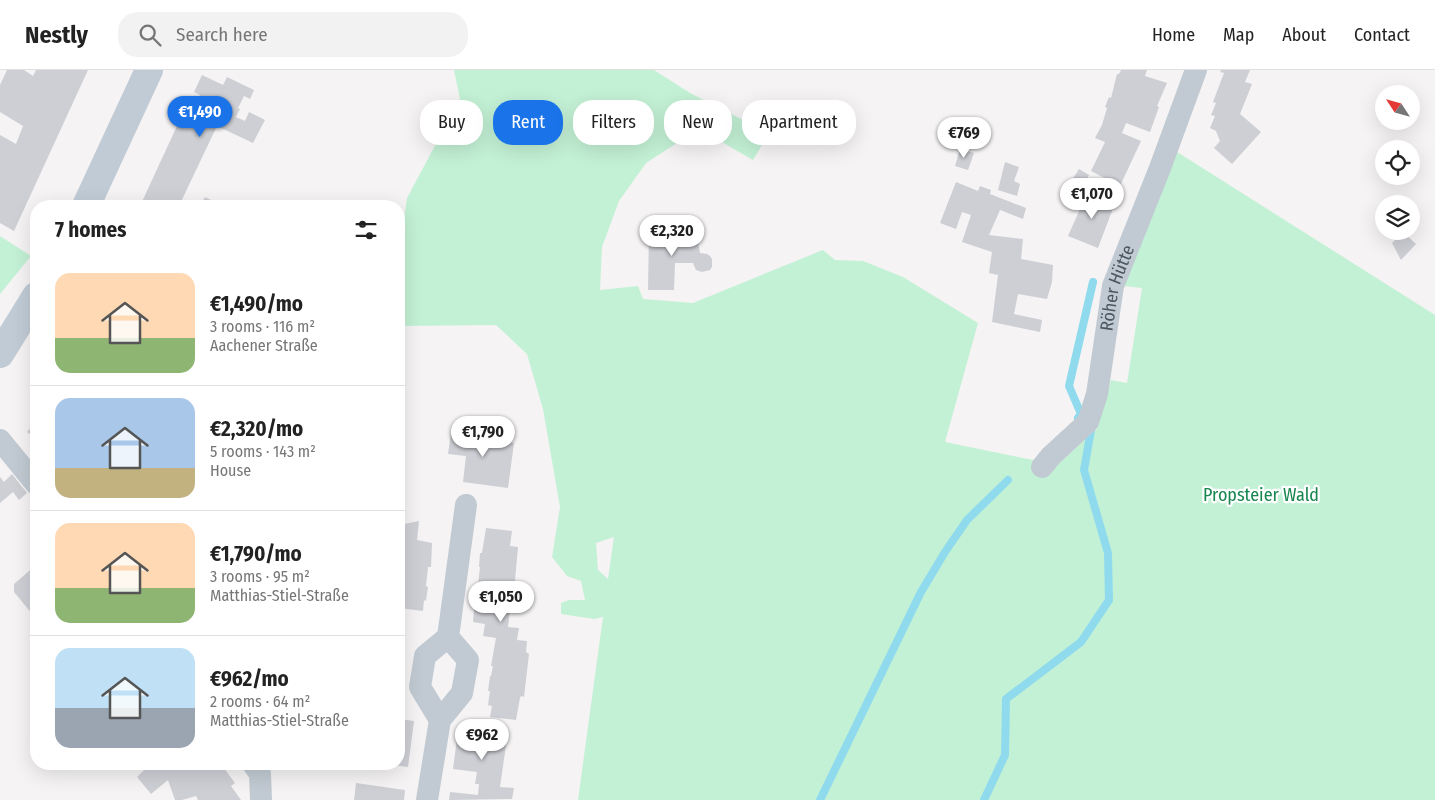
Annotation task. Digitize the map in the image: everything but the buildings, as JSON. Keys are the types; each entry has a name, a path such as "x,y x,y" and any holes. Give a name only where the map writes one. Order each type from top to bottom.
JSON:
{"main road":[{"path":"89,200 149,70"},
{"path":"0,354 30,306"}],"street":[{"name":"Röher Hütte","path":"1042,467 1051,456 1088,422 1097,394 1113,286 1160,168 1196,70"},
{"path":"0,440 30,477"},
{"path":"440,720 420,688 425,656 448,637 466,505"},
{"path":"427,800 440,720 462,693 468,660 448,637"},
{"path":"257,770 260,774 261,800"}],"green space":[{"name":"Propsteier Wald","path":"454,70 654,70 704,100 664,100 664,145 674,145 646,163 619,201 602,247 600,290 638,286 643,299 693,303 823,250 835,260 863,261 903,277 978,323 945,442 1057,465 1097,429 1111,380 1127,383 1142,288 1123,286 1174,150 1435,315 1435,800 578,800 603,617 594,619 561,614 561,603 569,600 585,600 581,581 567,576 552,557 560,507 543,409 527,354 496,325 405,326 405,212 407,198 435,145 483,145 483,100 459,100","holes":["614,537 608,579 598,570 596,543"]},
{"path":"732,114 742,119 742,145 762,145 753,160 727,145 732,145"},
{"path":"0,236 30,255 30,257 0,294"}],"waterway":[{"path":"1078,418 1081,414 1069,386 1093,282"},
{"path":"984,800 1005,755 1006,699 1081,642 1109,600 1108,553 1084,470 1091,430"},
{"path":"820,800 921,592 967,520 1008,480"}]}
